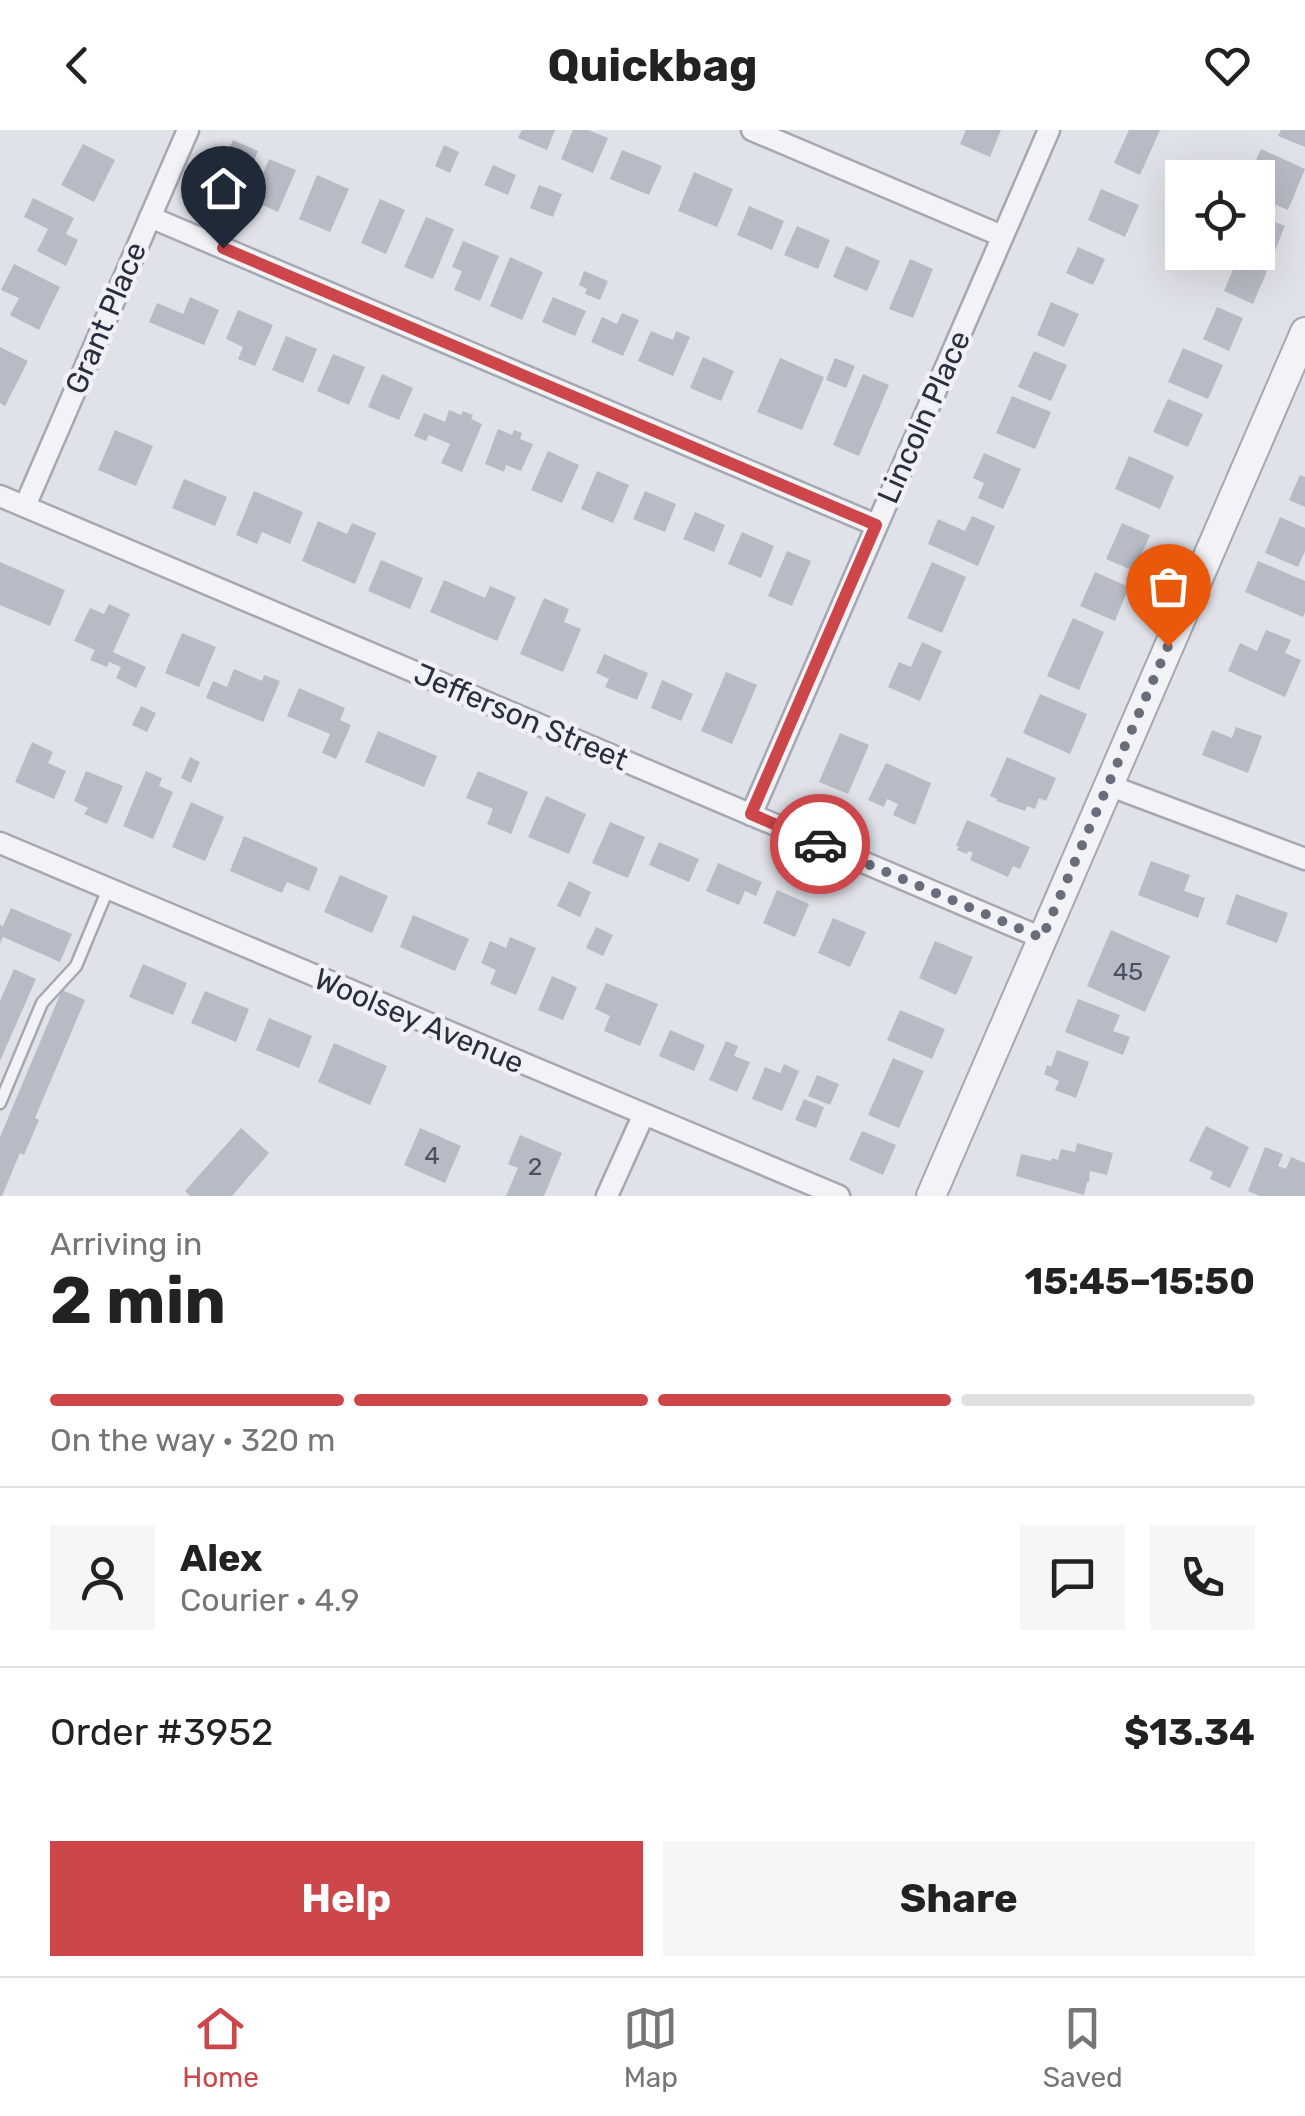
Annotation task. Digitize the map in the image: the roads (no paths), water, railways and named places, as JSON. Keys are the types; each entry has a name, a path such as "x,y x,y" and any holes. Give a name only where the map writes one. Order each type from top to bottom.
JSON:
{"street":[{"name":"Grant Place","path":"25,506 188,130"},
{"path":"752,130 1002,236"},
{"name":"Lincoln Place","path":"751,814 1049,130"},
{"path":"150,216 876,525"},
{"path":"931,1196 1305,332"},
{"name":"Jefferson Street","path":"0,496 1042,938"},
{"path":"1108,785 1305,859"},
{"name":"Woolsey Avenue","path":"0,843 839,1196"},
{"path":"607,1196 643,1116"}],"lane":[{"path":"0,1103 42,1003 76,966 108,889"}]}
